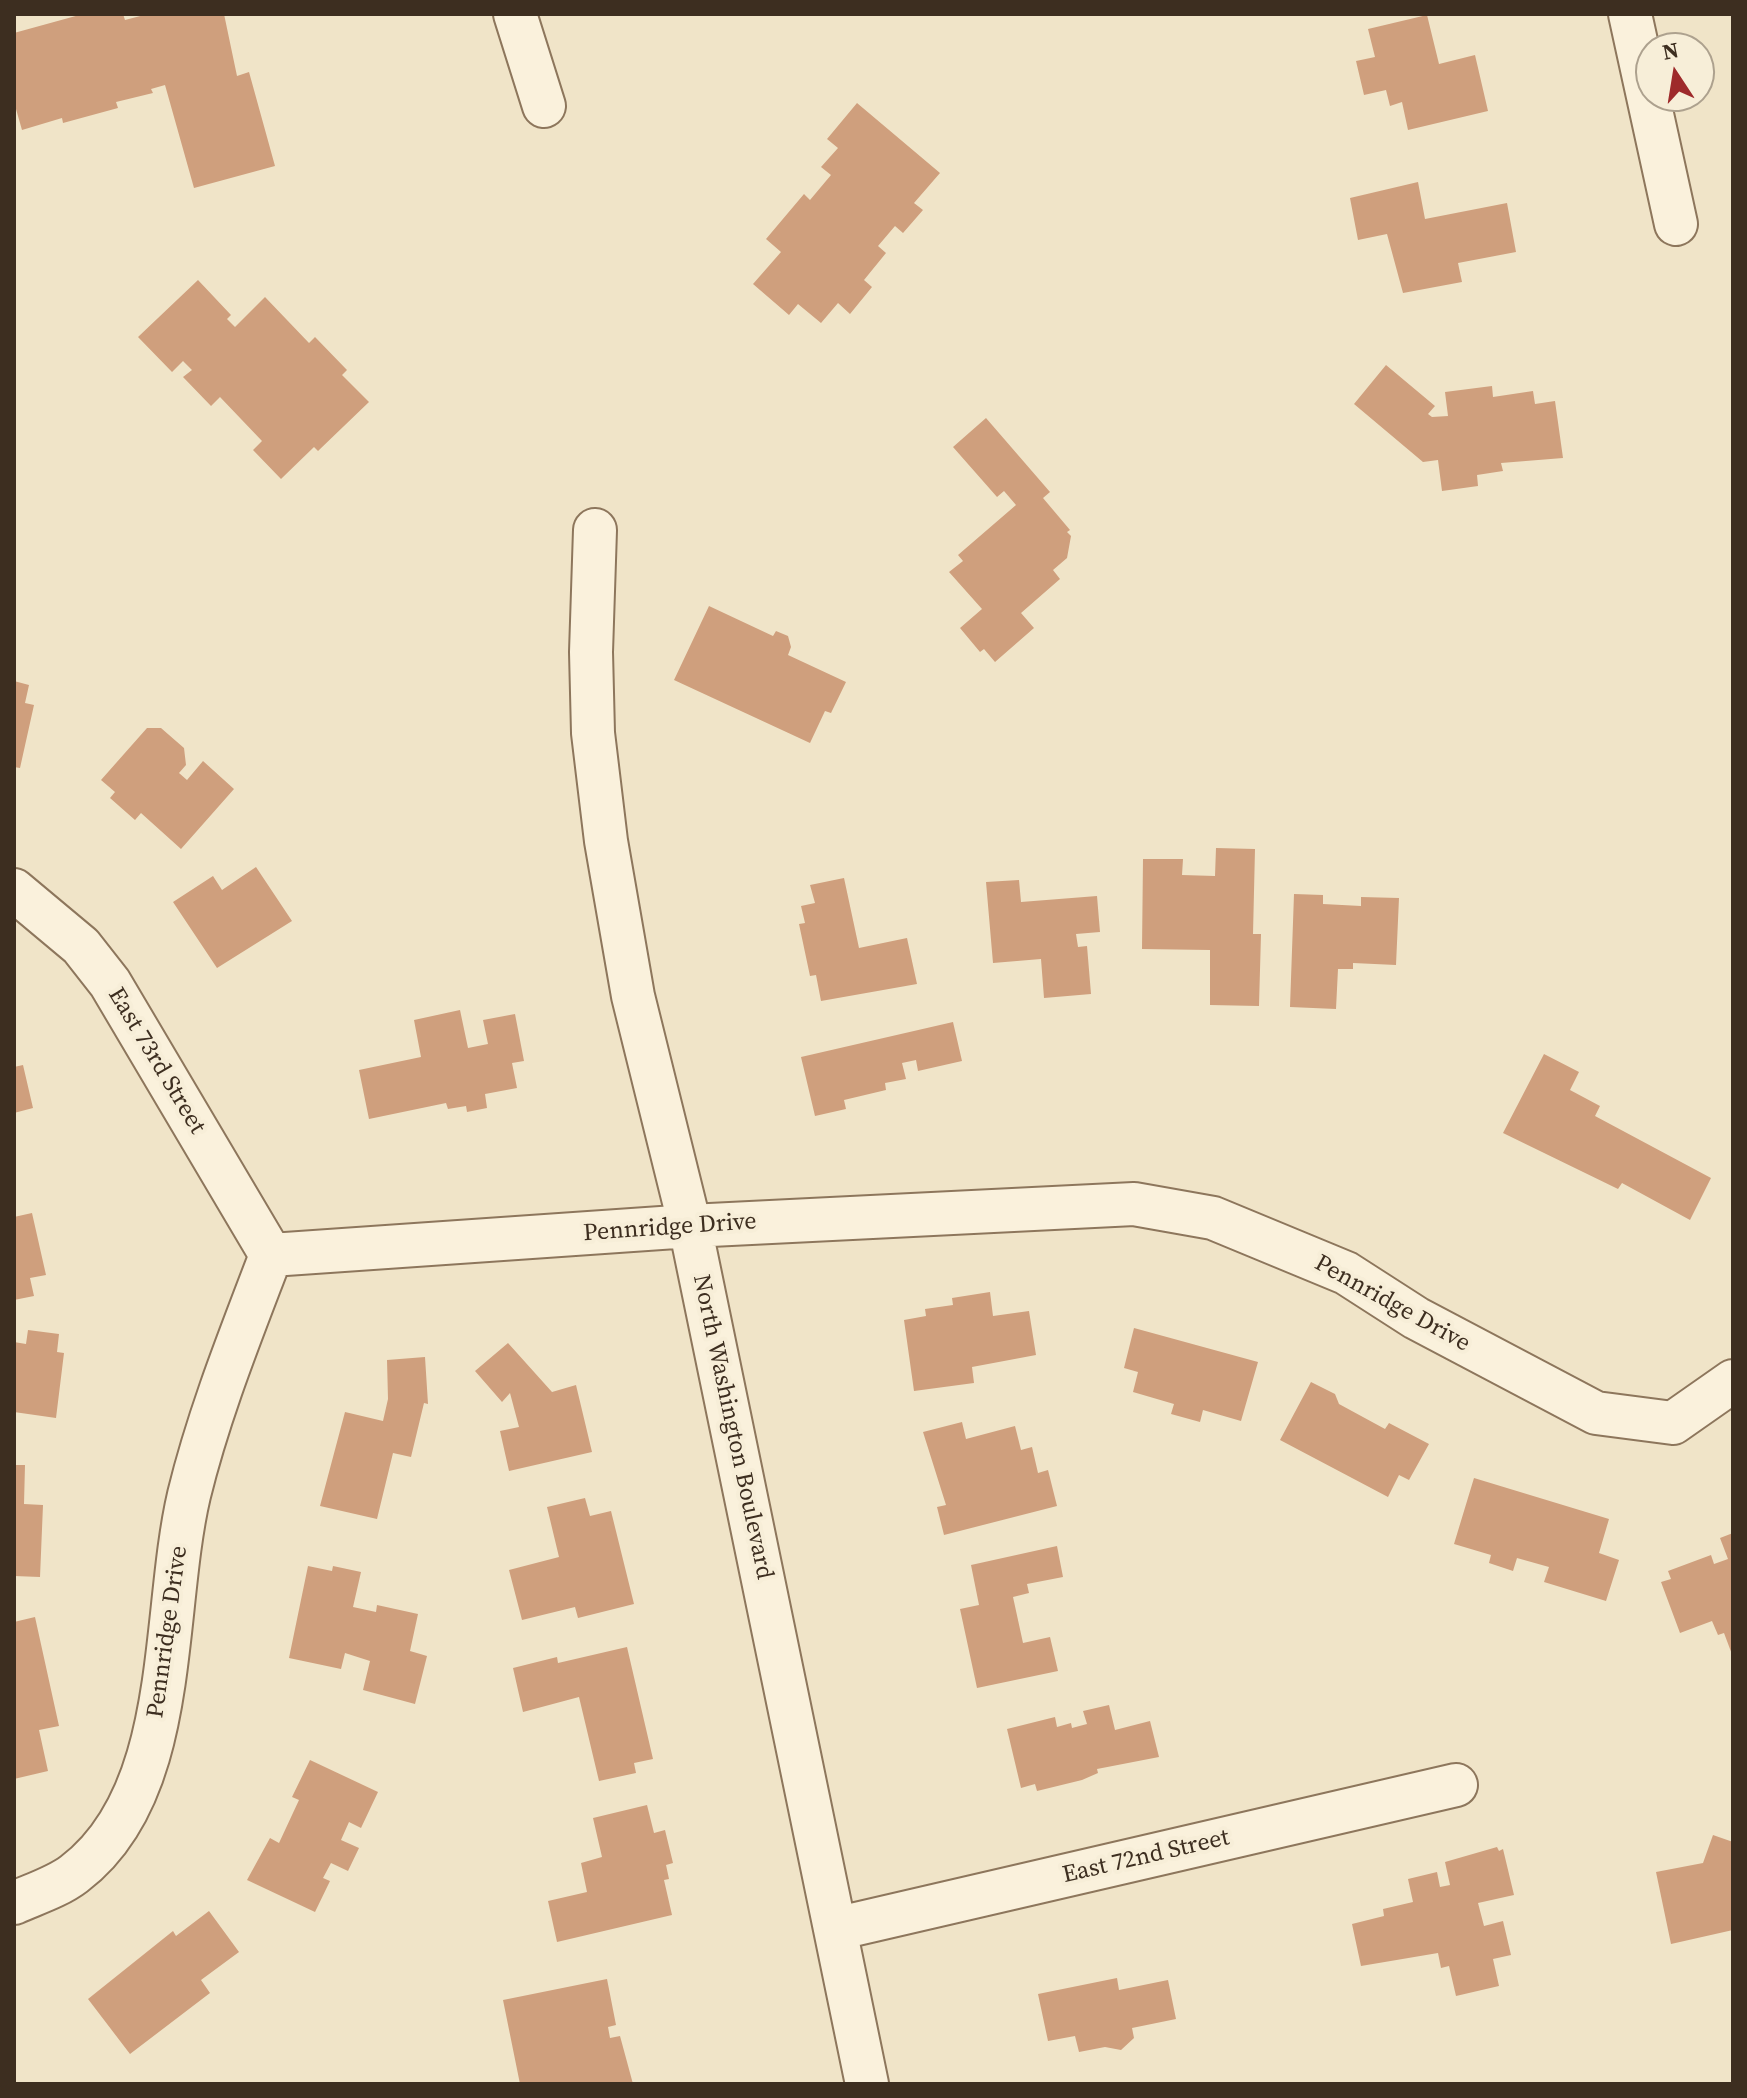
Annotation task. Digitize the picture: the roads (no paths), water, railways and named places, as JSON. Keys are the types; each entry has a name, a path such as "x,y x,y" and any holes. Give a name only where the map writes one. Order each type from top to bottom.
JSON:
{"street":[{"path":"515,14 544,106"},
{"path":"1630,14 1676,224"},
{"name":"North Washington Boulevard","path":"595,530 591,652 593,733 606,841 633,996 690,1226 867,2084"},
{"name":"East 73rd Street","path":"14,890 81,946 110,983 271,1255"},
{"name":"Pennridge Drive","path":"14,1903 73,1875 89,1860 118,1823 146,1769 190,1493 213,1409 271,1255 690,1226 1134,1204 1213,1218 1346,1273 1416,1318 1596,1413 1673,1423 1733,1381"},
{"name":"East 72nd Street","path":"835,1929 1456,1785"}]}
